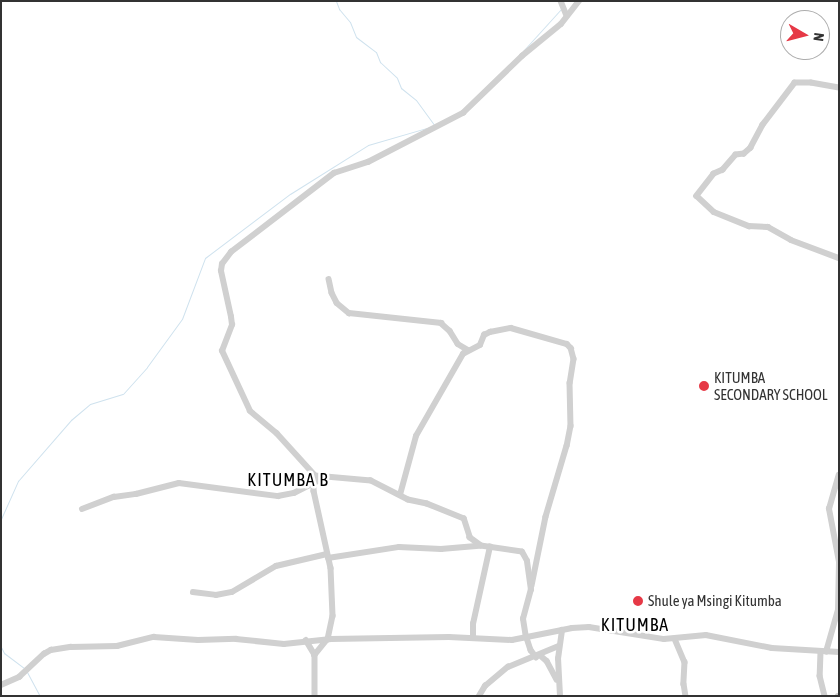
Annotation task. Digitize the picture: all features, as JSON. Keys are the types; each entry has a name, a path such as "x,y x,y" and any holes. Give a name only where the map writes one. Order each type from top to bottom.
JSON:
{"street":[{"path":"561,1 567,16"},
{"path":"315,654 328,639 333,616 332,580 314,482 312,474 277,434 250,411 224,359 222,347 232,325 232,318 220,276 222,264 231,252 334,173 368,162 463,113 567,16 579,1"},
{"path":"839,88 811,83 794,83 762,125 751,148 744,154 736,155 723,170 714,174 698,196 714,212 749,226 768,227 791,240 839,258"},
{"path":"330,278 332,293 337,304 349,313 441,323 450,331 458,344 468,350"},
{"path":"400,495 416,436 463,354 480,345 484,335 511,328 566,344 574,354 570,383 571,426 546,517 523,619 531,650 552,668 559,685"},
{"path":"312,474 323,478 371,481 400,495 464,519 470,538 481,546"},
{"path":"826,696 820,676 824,652 838,610 836,526 830,509 839,475"},
{"path":"82,509 114,497 136,494 179,483 278,496 294,493 323,478"},
{"path":"193,592 210,595 232,592 276,566 328,556 399,548 441,549 481,546 518,551 524,555 531,590"},
{"path":"473,638 473,624 490,547"},
{"path":"1,685 19,677 44,654 71,647 117,646 154,637 198,640 236,639 284,644 328,639 473,638 512,640 562,630 589,627 675,639 706,635 772,648 839,652"},
{"path":"560,696 559,646 562,630"},
{"path":"675,639 685,662 684,684 686,696"},
{"path":"306,640 315,654 315,696"},
{"path":"479,696 490,680 508,667 559,646"}],"waterway":[{"path":"336,1 339,9 350,22 356,37 376,52 380,62 397,78 401,88 416,100 434,125"},
{"path":"523,51 562,8"},
{"path":"1,519 18,481 71,420 90,404 123,394 147,367 182,319 205,258 290,194 368,145 430,127"},
{"path":"1,647 4,653 25,669"},
{"path":"27,672 40,696"}],"place":[{"name":"KITUMBA SECONDARY SCHOOL","path":"704,386"},
{"name":"Shule ya Msingi Kitumba","path":"638,601"}],"district":[{"name":"KITUMBA B","path":"288,480"},
{"name":"KITUMBA","path":"635,625"}]}
